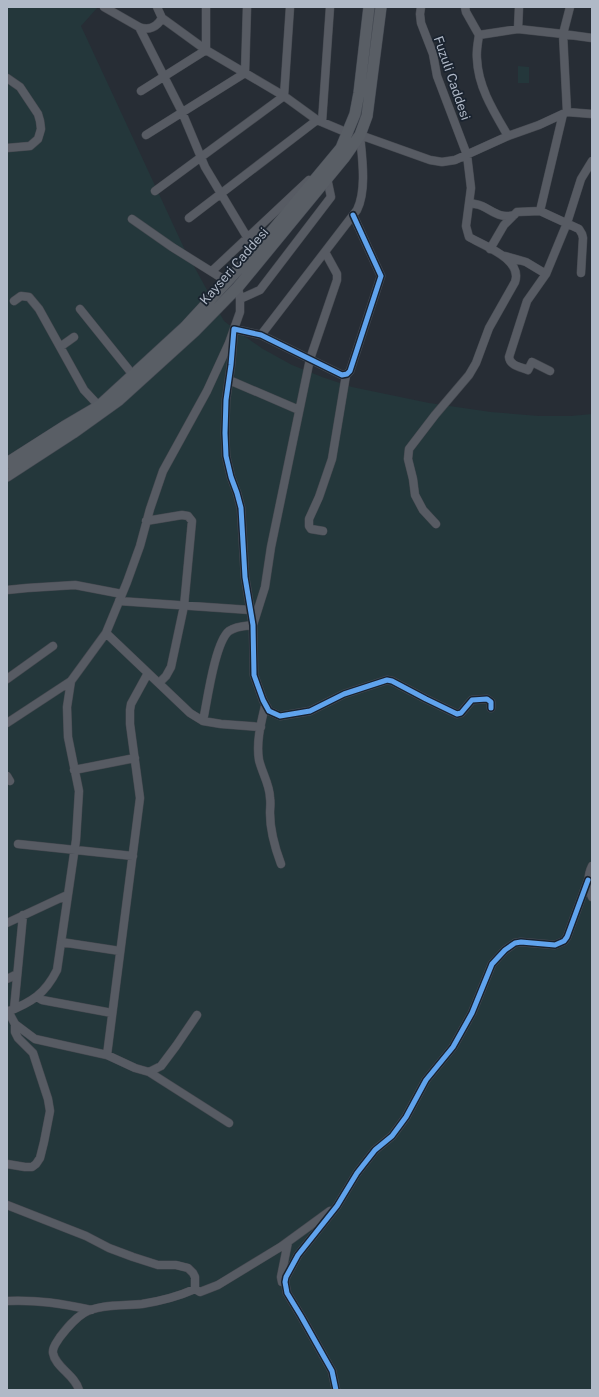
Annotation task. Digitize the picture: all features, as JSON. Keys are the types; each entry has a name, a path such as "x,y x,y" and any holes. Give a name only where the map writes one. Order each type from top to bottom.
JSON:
{"main road":[{"name":"Kayseri Caddesi","path":"7,463 98,406 233,284 257,249 341,148 355,114 359,93 369,7"},
{"name":"Kayseri Caddesi","path":"7,476 73,433 119,400 195,330 233,284 327,178 352,147 360,135 367,116 381,7"}],"street":[{"path":"104,7 139,28 144,29 150,29 159,23 162,18"},
{"path":"157,7 162,18 206,50 284,96 320,121 348,133"},
{"path":"206,7 206,50"},
{"path":"245,73 247,7"},
{"path":"155,191 284,96 290,7"},
{"path":"189,218 320,121 330,7"},
{"name":"Fuzuli Caddesi","path":"421,7 421,23 433,54 437,76 467,155 471,188 466,232 469,237 490,249"},
{"path":"465,7 466,12 479,34 476,58 480,82 493,110 508,136"},
{"path":"518,29 520,7"},
{"path":"540,211 565,113 563,34 570,7"},
{"path":"139,28 182,112 205,167 247,237 257,249"},
{"path":"479,34 518,29 592,38"},
{"path":"141,91 206,50"},
{"path":"146,135 245,73"},
{"path":"7,78 20,88 38,114 41,129 38,139 30,146 7,148"},
{"path":"261,335 360,204 364,170 360,135 430,160 442,162 455,160 508,136 539,125 565,113 592,114"},
{"path":"212,271 330,160"},
{"path":"550,371 532,362 528,370 511,363 509,359 527,301 546,274 567,223 581,179 592,161"},
{"path":"240,299 260,290 331,197 327,178"},
{"path":"469,203 480,205 503,217 514,215"},
{"path":"546,274 526,262 504,256 490,249 504,225 517,212 540,211 579,229 582,234 581,273"},
{"path":"323,531 310,529 308,522 319,497 332,459 346,375 350,371 381,276 353,215"},
{"path":"7,723 71,681 106,633 121,598 137,553 163,471 206,391 229,343 240,312 240,299 233,284 172,247 132,219"},
{"path":"253,625 265,587 271,547 310,359 337,280 337,274 325,252"},
{"path":"436,524 423,510 415,495 408,459 409,450 435,415 469,375 476,363 489,328 516,278 516,271 504,256"},
{"path":"14,301 21,296 29,296 39,309 84,390 98,406"},
{"path":"80,309 133,375"},
{"path":"234,329 261,335 342,375 346,375"},
{"path":"234,329 226,400 226,456 241,508 245,577 253,625 254,675 265,706 274,714 280,716 310,711 344,694 390,680 457,714 461,713 472,700 489,700 491,702 491,708"},
{"path":"60,347 74,337"},
{"path":"229,380 299,410"},
{"path":"146,522 182,515 188,516 192,521 184,606 171,667 166,676 159,683"},
{"path":"7,590 75,586 121,598 184,606 250,610"},
{"path":"203,721 217,654 226,633 236,627 253,625"},
{"path":"106,633 190,713 203,721 261,727"},
{"path":"7,679 53,646"},
{"path":"107,1055 140,798 130,710 131,704 148,673"},
{"path":"10,1011 26,1004 42,994 51,983 57,970 74,851 79,791 68,737 68,707 71,681"},
{"path":"265,706 258,743 259,760 269,786 272,831 275,848 281,864"},
{"path":"74,770 135,758"},
{"path":"18,844 133,856"},
{"path":"285,1288 286,1277 298,1255 337,1206 357,1173 375,1150 392,1136 406,1117 426,1080 453,1047 472,1013 492,964 515,943 521,942 550,946 564,941 567,937 592,866"},
{"path":"588,880 589,890 592,897"},
{"path":"7,923 67,895"},
{"path":"7,1164 32,1167 36,1164 40,1158 50,1111 48,1099 33,1053 18,1038 10,1011 17,974 23,915"},
{"path":"61,942 120,951"},
{"path":"7,979 17,974"},
{"path":"37,997 42,1000 112,1013"},
{"path":"148,1072 160,1066 198,1015"},
{"path":"15,1024 35,1039 107,1055 135,1068 148,1072 229,1123"},
{"path":"7,1205 86,1236 109,1248 133,1257 158,1265 176,1265 188,1268 194,1273 195,1289"},
{"path":"195,1289 198,1292 202,1292 218,1285 288,1242 337,1206"},
{"path":"288,1242 281,1277 283,1284 332,1371 336,1390"},
{"path":"79,1390 77,1383 54,1358 52,1350 53,1346 74,1321 84,1313 96,1308 142,1304 175,1297 195,1289"},
{"path":"7,1301 41,1301 63,1303 91,1310"}],"green space":[{"path":"7,7 98,7 81,26 184,248 224,321 237,331 263,349 292,365 352,387 429,403 491,412 539,416 571,416 592,414 592,1390 7,1390"},
{"path":"518,66 529,67 529,83 518,83"}],"cycle path":[{"path":"353,215 381,276 350,371 347,374 342,375 261,335 234,329 226,400 226,456 241,508 245,577 253,625 254,675 263,700 269,711 280,716 310,711 344,694 387,680 392,681 457,714 461,713 472,700 487,699 491,702 491,708"},
{"path":"336,1390 332,1371 287,1293 285,1282 286,1277 298,1255 337,1206 357,1173 375,1150 392,1136 406,1117 426,1080 453,1047 472,1013 492,964 505,950 515,943 521,942 555,945 564,941 567,937 588,880"}]}
